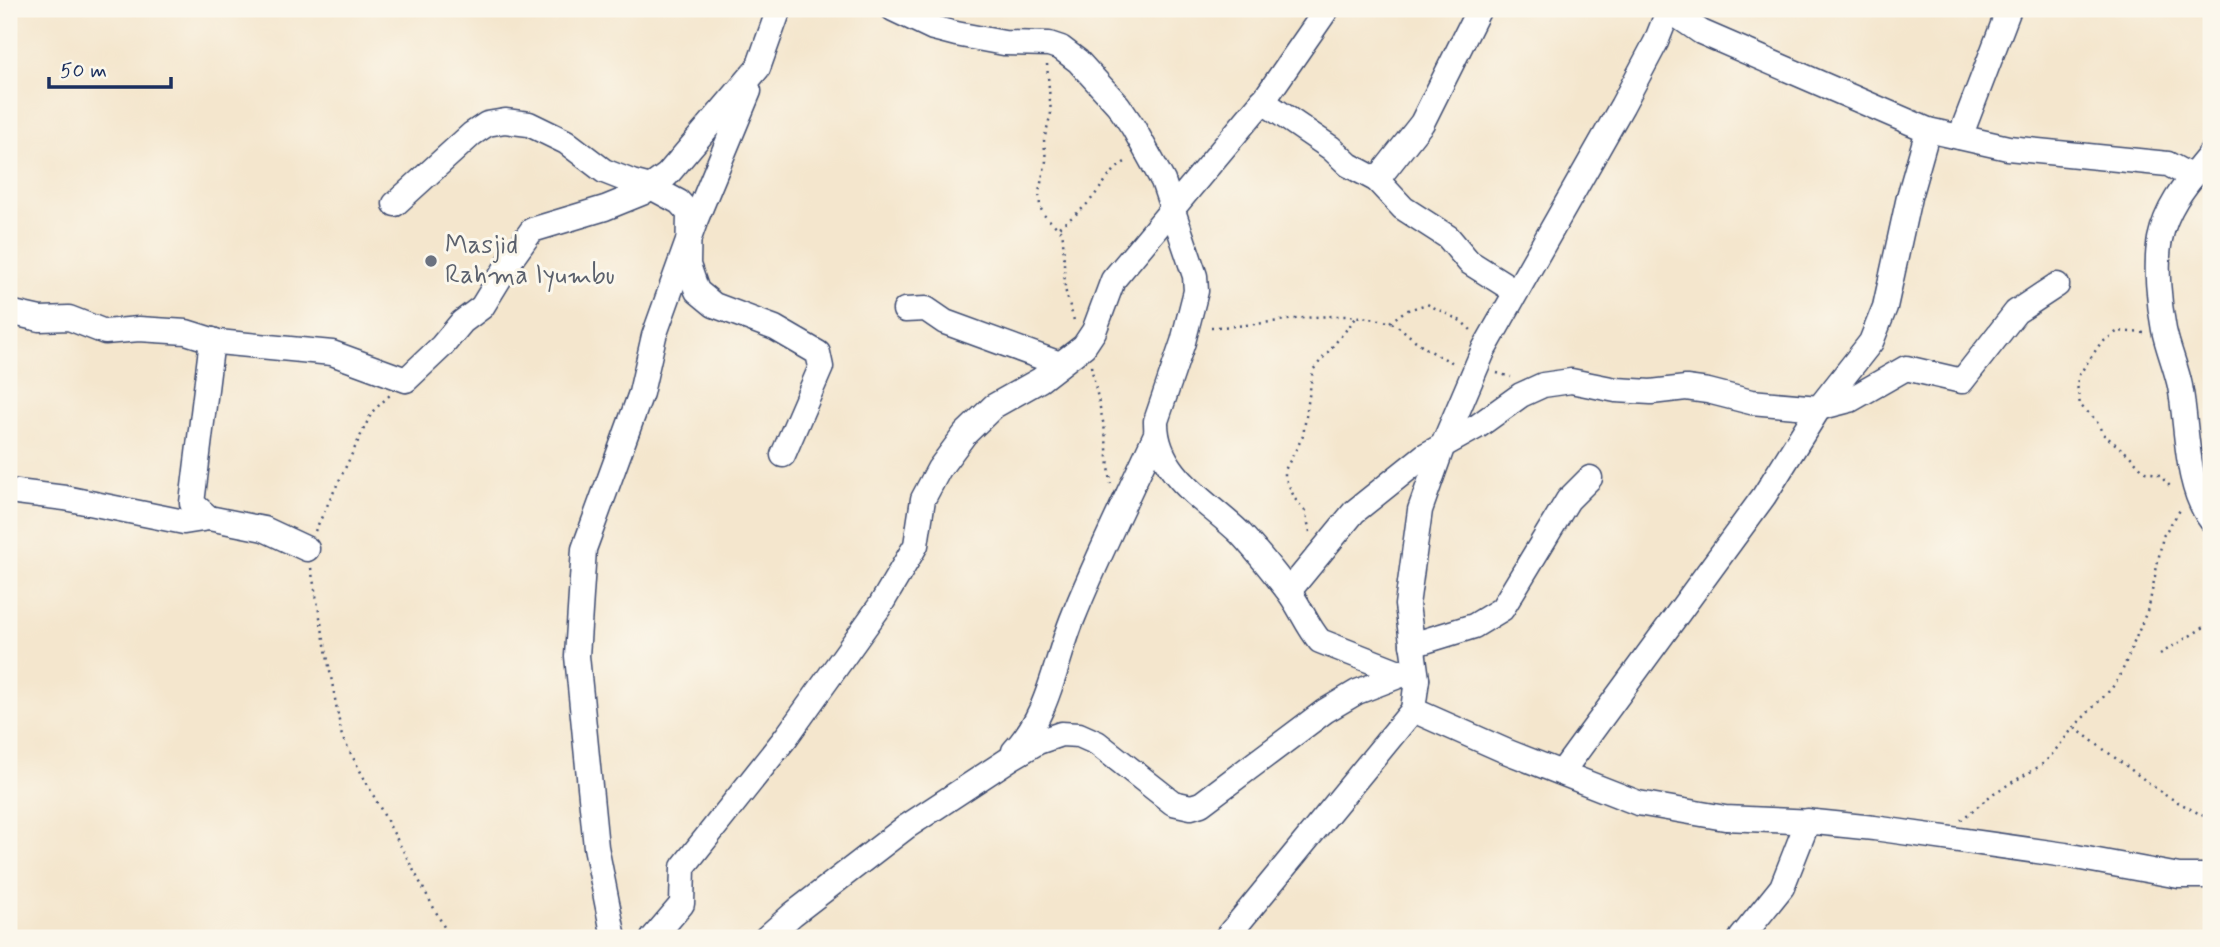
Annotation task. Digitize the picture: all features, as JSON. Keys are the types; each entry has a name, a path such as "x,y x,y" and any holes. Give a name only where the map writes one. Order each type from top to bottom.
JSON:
{"street":[{"path":"614,938 596,847 577,656 584,549 641,393 654,336 690,236 779,9"},
{"path":"893,9 933,28 956,34 1004,43 1049,44 1061,48 1078,61 1118,106 1157,168 1195,276 1196,291 1183,342 1156,421 1160,447 1181,483 1240,533 1289,591 1320,641 1409,677"},
{"path":"653,938 682,904 683,867 786,736 880,606 916,545 923,499 939,469 965,434 994,406 1040,380 1084,346 1094,331 1113,280 1262,102 1328,9"},
{"path":"1377,180 1422,123 1479,9"},
{"path":"1960,137 2009,9"},
{"path":"1226,938 1413,710 1409,677 1412,645 1407,604 1420,510 1443,445 1479,359 1622,106 1656,42 1669,10 1701,32 1928,130 2008,148 2168,164 2192,177"},
{"path":"9,312 40,319 69,318 105,332 139,329 186,332 212,340 332,353 405,380 442,346 462,322 482,307 532,230 605,208 651,187 667,175 758,68"},
{"path":"1262,102 1331,148 1349,164 1377,180 1403,208 1448,237 1469,262 1515,292"},
{"path":"395,204 472,134 487,124 506,121 529,124 566,142 604,171 651,187 678,202 689,213 688,265 697,291 715,305 775,328 818,353 821,367 783,455"},
{"path":"1562,772 1764,496 1819,408 1871,342 1885,307 1909,197 1928,130"},
{"path":"2211,153 2172,202 2159,242 2159,291 2163,325 2179,383 2186,489 2211,520"},
{"path":"1289,591 1354,512 1424,456 1478,426 1521,395 1550,383 1571,382 1616,390 1650,392 1686,388 1751,402 1819,408 1850,400 1906,368 1962,382 2016,312 2057,285"},
{"path":"905,310 926,309 945,322 1060,365"},
{"path":"209,518 192,503 212,340"},
{"path":"1000,765 1025,739 1038,719 1072,621 1156,434"},
{"path":"1412,645 1474,626 1502,609 1568,500 1590,478"},
{"path":"9,491 65,498 184,522 209,518 264,529 307,549"},
{"path":"766,938 906,827 1038,742 1061,734 1079,735 1097,743 1172,803 1191,807 1201,804 1325,711 1357,692 1409,677"},
{"path":"1413,710 1507,752 1638,803 1686,813 1725,818 1808,821 2065,855 2179,876 2211,876"},
{"path":"1741,938 1782,887 1808,821"}],"path":[{"path":"1049,44 1046,60 1051,113 1044,140 1046,161 1039,192 1040,207 1063,238 1065,289 1095,380 1105,430 1111,496"},
{"path":"1058,228 1093,197 1120,164 1148,152"},
{"path":"1389,322 1405,311 1427,304 1461,321 1474,333 1479,359 1502,374 1512,377"},
{"path":"1211,327 1244,327 1316,317 1356,317 1389,322 1440,357 1463,367 1479,359"},
{"path":"1313,563 1310,526 1285,477 1285,470 1303,436 1313,370 1356,317"},
{"path":"1939,837 1994,793 2049,758 2074,727 2112,688 2121,674 2149,606 2163,536 2186,489 2158,474 2145,472 2103,434 2096,420 2080,405 2077,384 2079,375 2100,344 2119,331 2140,334 2163,325"},
{"path":"1479,359 1502,374"},
{"path":"405,380 372,412 307,549 342,737 450,938"},
{"path":"2160,654 2211,623"},
{"path":"2074,727 2165,795 2211,820"}],"place":[{"name":"Masjid Rahma Iyumbu","path":"431,261"}]}
